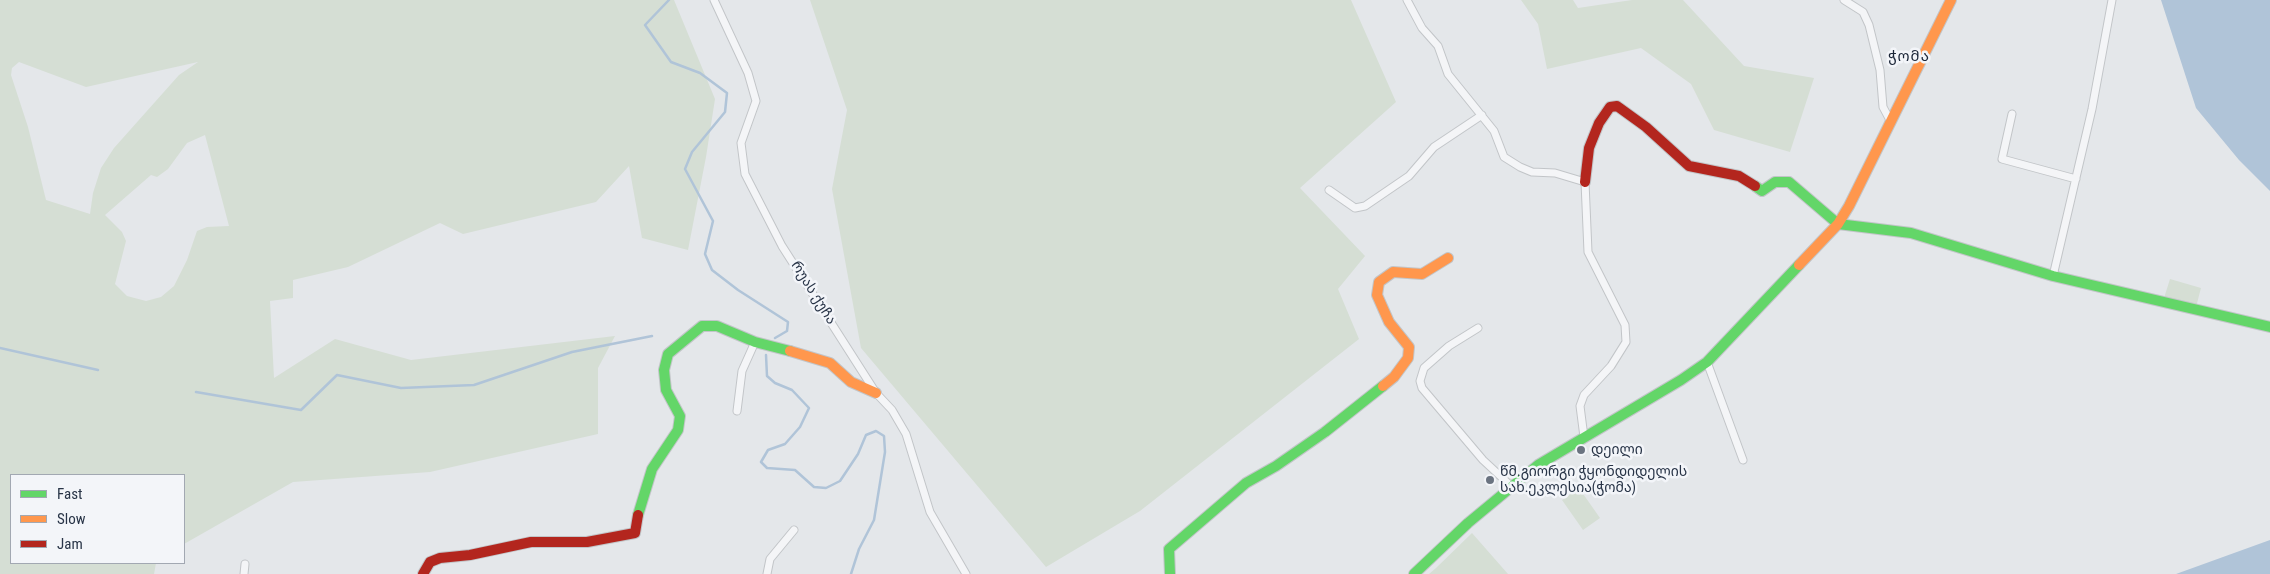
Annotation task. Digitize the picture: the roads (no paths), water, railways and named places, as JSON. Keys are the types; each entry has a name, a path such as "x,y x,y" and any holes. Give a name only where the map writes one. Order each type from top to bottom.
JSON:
{"street":[{"name":"რუას ქუჩა","path":"714,0 748,73 756,101 742,142 745,174 782,246 876,393 892,410 906,434 930,512 966,574"},
{"path":"1407,0 1422,28 1438,46 1448,74 1494,132 1504,157 1520,167 1586,182"},
{"path":"1844,0 1863,12 1869,25 1880,70 1883,107 1891,122"},
{"path":"1414,574 1511,486 1538,465 1681,380 1707,362 1838,224 1849,206 1951,0"},
{"path":"2053,276 2092,109 2112,0"},
{"path":"1584,437 1580,406 1584,395 1611,366 1626,342 1625,325 1588,252 1586,182 1589,148 1599,123 1610,107 1617,106 1646,127 1689,166 1739,176 1762,191 1775,182 1789,182 1838,224 1911,233 2053,276 2270,328"},
{"path":"2012,114 2002,159 2076,179"},
{"path":"1330,190 1355,208 1365,206 1409,176 1434,147 1482,115"},
{"path":"1170,574 1169,549 1246,483 1276,466 1311,442 1394,377 1408,358 1408,346 1390,322 1377,295 1379,282 1393,272 1422,274 1448,258"},
{"path":"423,574 430,562 440,558 470,555 531,542 587,542 635,533 641,501 652,469 678,430 680,416 666,383 664,370 668,354 680,342 702,326 717,326 755,342 816,357 830,363 851,382 876,393"},
{"path":"1478,328 1449,346 1424,368 1420,381 1422,388 1483,460 1511,486"},
{"path":"737,411 742,371 755,342"},
{"path":"1707,362 1742,460"},
{"path":"767,574 770,559 794,530"},
{"path":"244,564 244,574"}],"water":[{"path":"2161,0 2270,0 2270,191 2239,160 2196,108"},
{"path":"2270,540 2270,574 2176,574"}],"waterway":[{"path":"669,0 645,25 671,62 700,73 727,93 725,112 692,152 685,169 713,221 705,254 712,270 738,290 788,322 787,331 775,338"},
{"path":"196,392 301,410 337,375 401,388 474,385 572,352 652,336"},
{"path":"0,348 98,370"},
{"path":"766,355 767,376 775,383 792,390 809,408 800,427 785,444 768,450 761,462 767,468 795,470 814,487 826,488 840,481 858,454 866,435 876,431 884,436 885,452 874,520 859,549 851,574"}],"place":[{"name":"დეილი","path":"1581,450"},
{"name":"წმ.გიორგი ჭყონდიდელის სახ.ეკლესია(ჭომა)","path":"1490,480"}],"district":[{"name":"ჭომა","path":"1909,57"}]}
